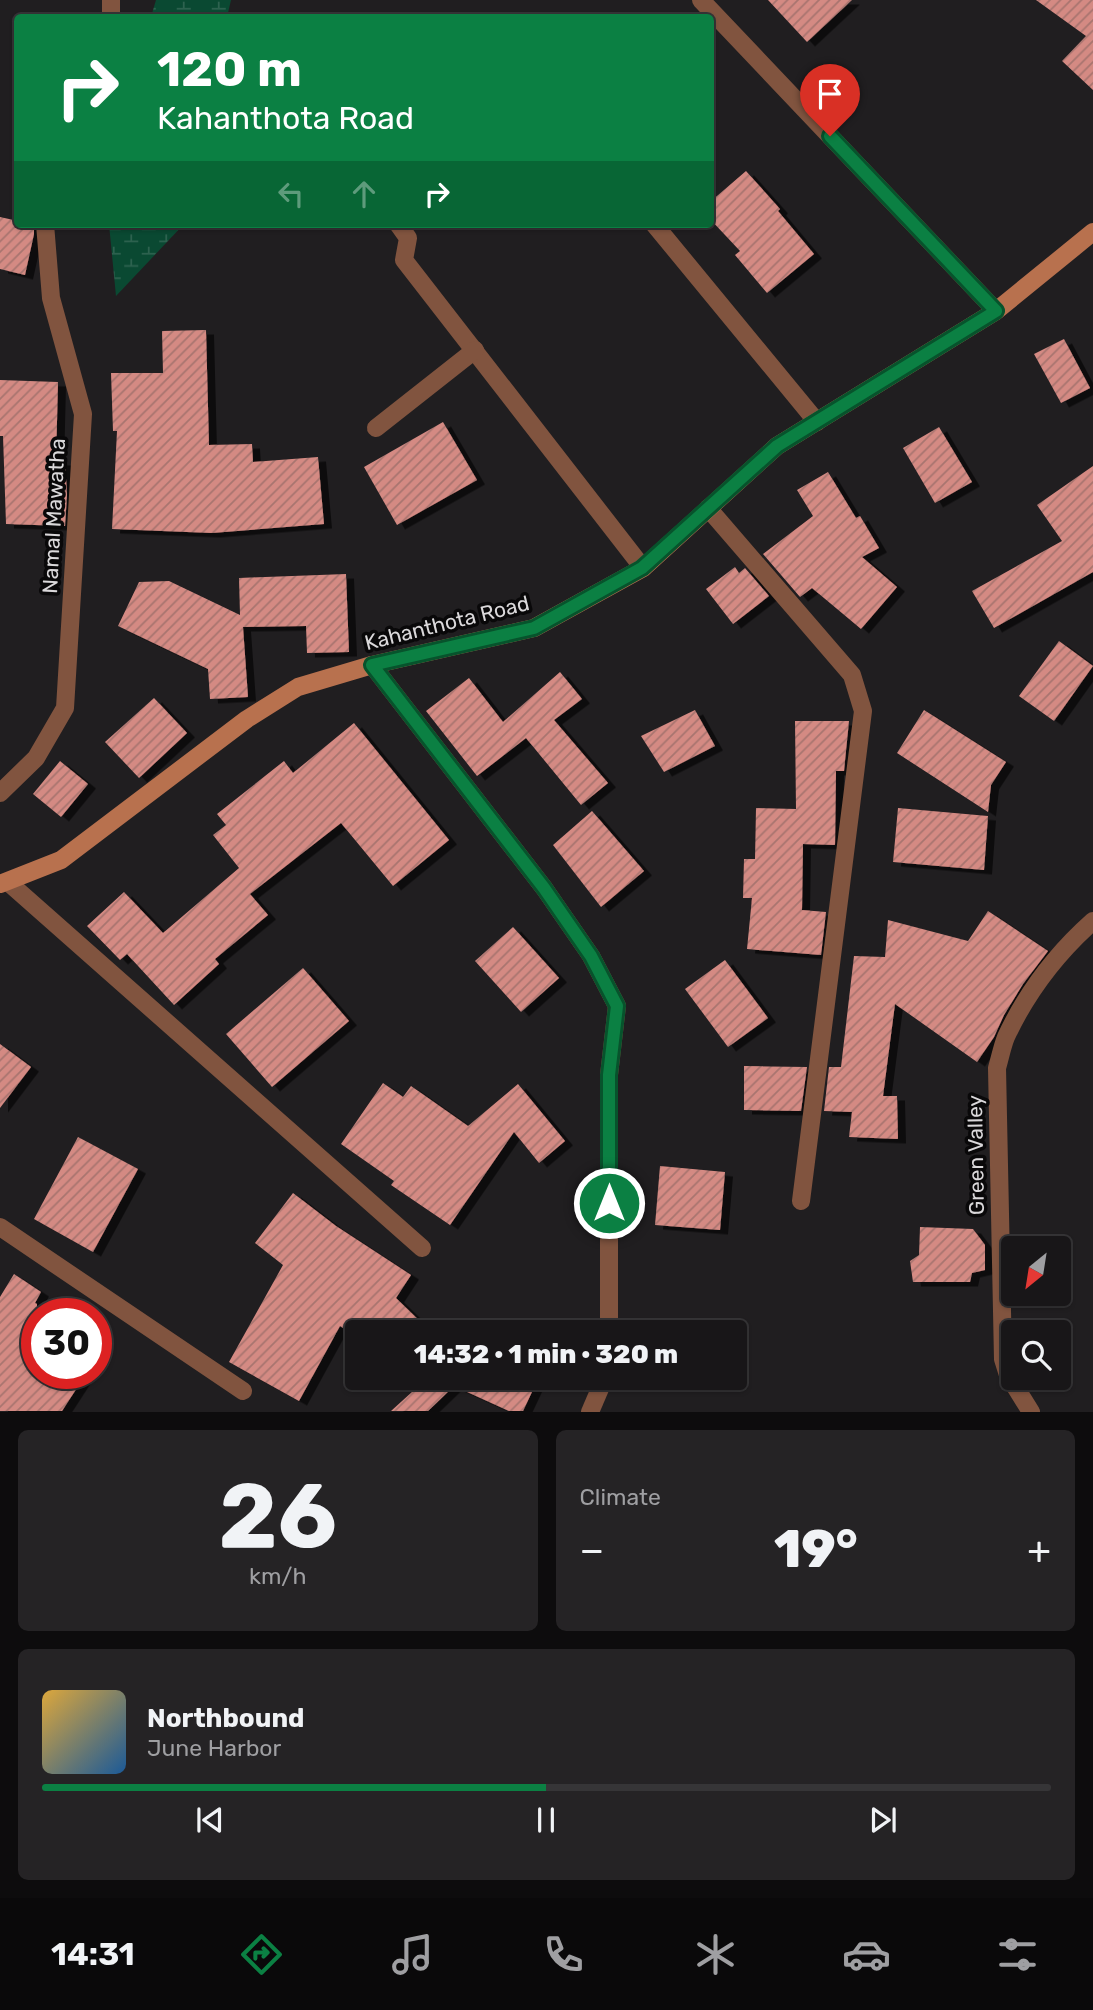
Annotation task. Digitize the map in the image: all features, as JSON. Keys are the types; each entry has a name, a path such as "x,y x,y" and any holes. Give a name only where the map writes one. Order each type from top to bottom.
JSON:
{"main road":[{"name":"Kahanthota Road","path":"4,883 61,860 247,719 298,687 372,665 534,628 642,568 777,446 996,311 1093,232"}],"street":[{"path":"701,0 996,311"},
{"name":"Namal Mawatha","path":"0,793 36,758 65,708 83,414 51,298 46,228"},
{"path":"401,228 408,238 404,260 642,568"},
{"path":"657,228 817,422"},
{"path":"376,428 475,350"},
{"path":"708,508 852,675 863,711 801,1201"},
{"path":"372,665 544,888 591,956 617,1006 609,1075 609,1320"},
{"path":"4,883 422,1248"},
{"name":"Green Valley","path":"1031,1412 1009,1375 1003,1359 997,1068 1005,1039 1027,1001 1055,959 1093,921"},
{"path":"0,1227 243,1391"},
{"path":"590,1412 599,1390"}],"green space":[{"path":"156,0 231,0 228,14 152,14"},
{"path":"109,228 180,228 116,296"}],"building":[{"path":"768,0 852,0 807,42"},
{"path":"1036,0 1093,0 1093,90 1062,61 1086,36"},
{"path":"746,171 780,209 778,211 814,254 767,293 735,255 740,251 714,223 714,199"},
{"path":"0,217 14,220 14,228 34,228 25,275 0,269"},
{"path":"206,330 209,445 252,444 253,462 318,457 324,524 212,533 112,529 117,431 113,431 111,373 163,373 162,331"},
{"path":"1064,339 1090,388 1061,403 1034,354"},
{"path":"0,380 58,382 56,461 65,461 65,526 6,524 3,436 0,436"},
{"path":"443,422 477,480 397,525 364,467"},
{"path":"939,427 972,482 935,503 903,448"},
{"path":"1093,466 1093,572 994,628 972,591 1062,541 1037,505"},
{"path":"828,472 856,518 860,516 879,548 862,557 897,587 861,629 812,588 800,597 763,554 813,516 797,490"},
{"path":"735,567 739,573 745,568 769,596 733,624 706,589"},
{"path":"346,574 349,652 307,653 306,626 243,627 248,697 210,699 208,669 118,626 139,582 169,581 240,615 239,578"},
{"path":"1059,641 1093,666 1054,721 1019,696"},
{"path":"560,672 582,699 554,720 608,783 581,805 526,738 477,776 426,711 469,678 503,722"},
{"path":"154,698 187,733 139,778 105,742"},
{"path":"695,710 715,746 664,772 641,736"},
{"path":"924,710 1006,762 991,785 988,812 897,753"},
{"path":"795,721 849,721 844,771 836,771 835,845 803,844 802,910 826,912 821,955 747,949 752,898 743,898 744,859 755,859 756,808 796,809"},
{"path":"354,723 449,840 393,886 341,823 250,894 268,915 215,959 219,964 174,1005 127,954 120,960 87,926 124,892 163,933 239,868 213,835 226,825 217,814 284,761 293,773"},
{"path":"60,761 88,784 61,817 33,794"},
{"path":"898,808 988,816 984,870 893,862"},
{"path":"592,811 644,871 601,907 553,845"},
{"path":"988,911 1048,951 1023,984 977,1062 895,1004 883,1096 897,1096 898,1139 849,1137 852,1112 824,1111 829,1067 841,1067 854,956 885,957 888,920 968,941"},
{"path":"513,927 559,978 521,1012 475,961"},
{"path":"725,960 768,1018 728,1047 685,989"},
{"path":"303,968 349,1021 272,1087 226,1034"},
{"path":"0,1044 31,1067 0,1108"},
{"path":"744,1066 807,1067 801,1111 744,1110"},
{"path":"383,1083 403,1097 411,1086 468,1126 518,1084 565,1141 539,1163 514,1132 450,1225 391,1185 394,1181 341,1144"},
{"path":"78,1137 138,1169 93,1252 34,1219"},
{"path":"660,1166 725,1172 720,1230 655,1225"},
{"path":"293,1193 336,1226 411,1275 396,1298 419,1320 345,1320 345,1329 340,1326 299,1401 229,1362 283,1265 255,1243"},
{"path":"920,1227 973,1229 985,1245 985,1270 972,1273 970,1282 913,1282 910,1261 919,1255"},
{"path":"14,1274 41,1292 38,1298 21,1298 21,1389 76,1389 62,1411 0,1411 0,1297"},
{"path":"414,1390 450,1390 428,1411 391,1411"},
{"path":"463,1390 533,1390 523,1411 509,1411"}],"route":[{"path":"609,1203 609,1075 617,1006 591,956 544,888 372,665 534,628 642,568 777,446 996,311 830,136"}]}
